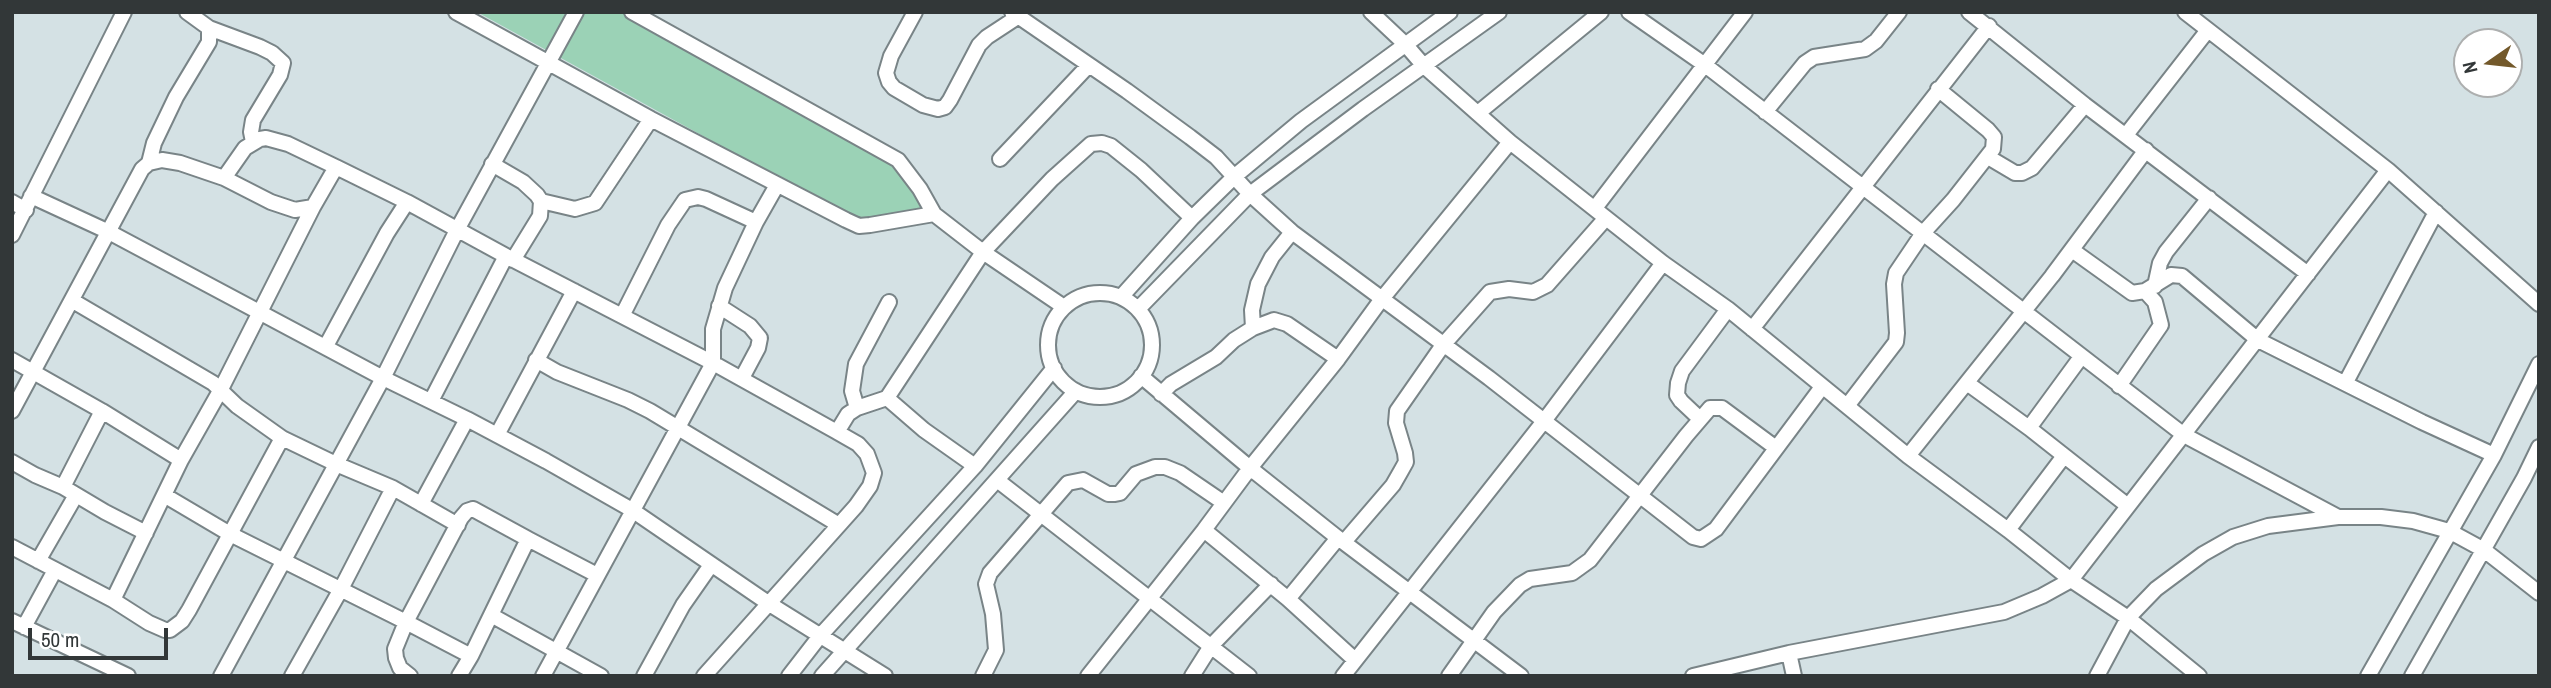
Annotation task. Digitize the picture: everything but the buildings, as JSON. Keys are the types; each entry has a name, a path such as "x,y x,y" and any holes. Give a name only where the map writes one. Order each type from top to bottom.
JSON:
{"street":[{"path":"12,235 124,12"},
{"path":"187,12 209,28 260,47 283,63 280,75 253,120 253,142"},
{"path":"456,12 651,119 859,226 880,225 934,214"},
{"path":"221,676 383,378 457,230 547,61 576,12"},
{"path":"632,12 898,160 920,189 934,214 983,252 1064,307"},
{"path":"915,12 891,56 886,73 894,88 923,105 938,109 945,107 979,46 1015,14 1191,137 1216,157 1250,194 1292,232 1544,421 1693,537 1707,537 1724,518 1822,387"},
{"path":"1371,12 1424,66 1510,142 1663,263 1728,309 1908,456 2071,580 2128,618 2199,676"},
{"path":"1121,297 1192,218 1235,176 1301,121 1450,12"},
{"path":"1138,309 1250,194 1363,108 1499,12"},
{"path":"1478,113 1601,12"},
{"path":"1629,12 1704,65 1863,186 2184,435 2338,517"},
{"path":"1288,599 1393,485 1406,463 1396,423 1397,411 1443,345 1490,292 1509,289 1532,292 1547,285 1745,12"},
{"path":"1765,113 1805,63 1814,57 1860,51 1870,46 1899,12"},
{"path":"1969,12 2085,105 2308,274"},
{"path":"2185,12 2388,170 2539,304"},
{"path":"1752,329 1989,26"},
{"path":"149,163 154,143 176,97 209,43 209,28"},
{"path":"2126,135 2208,30"},
{"path":"1000,159 1089,65"},
{"path":"1847,406 1896,342 1896,274 1923,233 1988,157 1995,142 1994,137 1938,89"},
{"path":"1988,157 2015,173 2022,173 2032,167 2085,105"},
{"path":"541,201 575,209 595,203 651,119"},
{"path":"224,178 237,158 253,142 274,139 407,202 509,258 742,378 858,444 867,454 874,473 866,493 704,676"},
{"path":"1091,675 1148,597 1204,530 1381,300 1510,142"},
{"path":"837,432 848,414 857,408 887,398 983,252 1052,179 1091,144 1102,143 1118,152 1192,218"},
{"path":"1908,456 2072,250 2147,150"},
{"path":"12,411 142,169 149,163 162,160 180,163 224,178 284,208 304,210 313,207"},
{"path":"431,401 509,258 540,216 541,201 537,195 492,164"},
{"path":"113,600 181,460 220,391 336,167"},
{"path":"1693,676 1788,653 2004,612 2071,580 2388,170"},
{"path":"543,676 713,363 713,329 719,306 756,222 777,185"},
{"path":"621,316 668,225 685,200 698,197 706,199 756,222"},
{"path":"2119,386 2161,325 2150,288 2160,263 2209,198"},
{"path":"12,202 28,203 109,232 383,378 497,435 632,510 768,603 886,676"},
{"path":"326,346 387,233 407,202"},
{"path":"2346,382 2436,212"},
{"path":"1253,328 1252,310 1258,284 1272,257 1292,232"},
{"path":"2072,250 2132,293 2150,288 2171,275 2182,276 2258,340 2494,455"},
{"path":"1343,676 1544,421 1663,263"},
{"path":"497,435 574,292"},
{"path":"1106,293 1121,297 1138,309 1151,335 1152,349 1141,376 1131,387 1111,395 1090,396 1076,391 1054,368 1049,353 1049,336 1054,321 1064,307 1091,294 1106,293"},
{"path":"73,301 213,383 237,406 282,438 393,488 458,525"},
{"path":"857,408 852,391 856,364 889,302"},
{"path":"719,306 750,326 760,338 758,348 742,378"},
{"path":"1699,418 1677,395 1678,383 1682,371 1728,309"},
{"path":"1161,394 1171,384 1216,356 1234,340 1253,328 1274,320 1338,359"},
{"path":"2029,428 2081,357"},
{"path":"12,360 181,460"},
{"path":"536,360 557,372 628,400 839,525"},
{"path":"2368,676 2494,455 2539,364"},
{"path":"789,676 820,636 975,466 1054,368"},
{"path":"1141,376 1341,540 1521,676"},
{"path":"1967,383 2128,506"},
{"path":"822,676 1076,391"},
{"path":"887,398 924,430 975,466"},
{"path":"1449,676 1494,612 1520,584 1530,579 1572,573 1590,560 1699,418 1710,408 1722,408 1776,448"},
{"path":"38,561 102,411"},
{"path":"421,504 467,419"},
{"path":"12,547 165,630 176,627 190,610 282,438"},
{"path":"2412,676 2539,447"},
{"path":"2008,530 2064,456"},
{"path":"12,462 146,533"},
{"path":"983,676 996,650 993,614 986,584 1000,559 1042,516 1068,483 1083,480 1108,494 1115,494 1120,493 1136,474 1155,467 1165,467 1181,473 1224,503"},
{"path":"2524,478 2539,484"},
{"path":"997,480 1249,676"},
{"path":"292,676 393,488"},
{"path":"164,495 230,534 471,656"},
{"path":"410,676 400,668 395,649 406,622 463,514 473,509 597,575"},
{"path":"2097,676 2128,618 2156,589 2183,567 2233,537 2268,526 2338,517 2403,520 2449,531 2484,550 2539,593"},
{"path":"1204,530 1271,584 1355,660"},
{"path":"458,676 471,656 528,539"},
{"path":"644,676 683,605 710,565"},
{"path":"55,570 18,624 128,676"},
{"path":"1192,676 1211,646 1271,584"},
{"path":"491,615 601,676"},
{"path":"1788,653 1794,676"}],"green space":[{"path":"477,12 630,12 909,161 933,208 858,221"}]}
